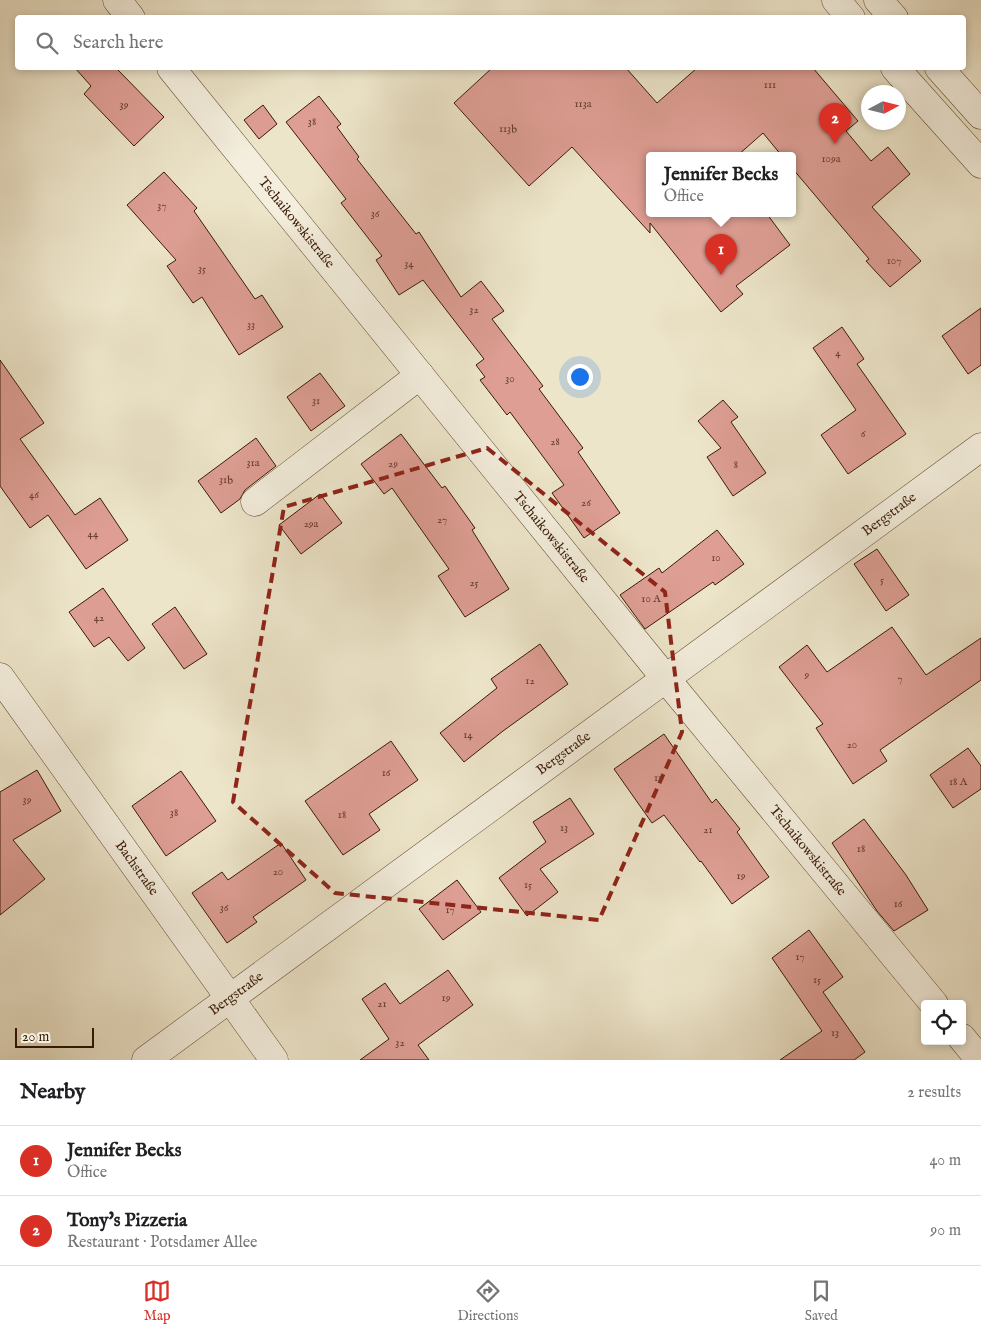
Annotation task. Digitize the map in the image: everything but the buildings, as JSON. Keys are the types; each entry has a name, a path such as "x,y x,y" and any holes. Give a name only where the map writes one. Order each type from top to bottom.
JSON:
{"street":[{"path":"117,0 129,15"},
{"path":"836,0 848,15"},
{"path":"878,0 891,15"},
{"name":"Tschaikowskistraße","path":"173,70 666,679 931,1000"},
{"path":"897,70 981,164"},
{"path":"941,70 981,115"},
{"path":"255,502 420,375"},
{"name":"Bergstraße","path":"146,1060 981,447"},
{"name":"Bachstraße","path":"0,677 274,1060"},
{"path":"966,1043 980,1060"}],"highlighted area":[{"path":"487,448 665,592 682,732 599,920 335,893 233,802 284,507"}],"place":[{"name":"Tony's Pizzeria","path":"835,144"},
{"name":"Jennifer Becks","path":"721,275"}]}
